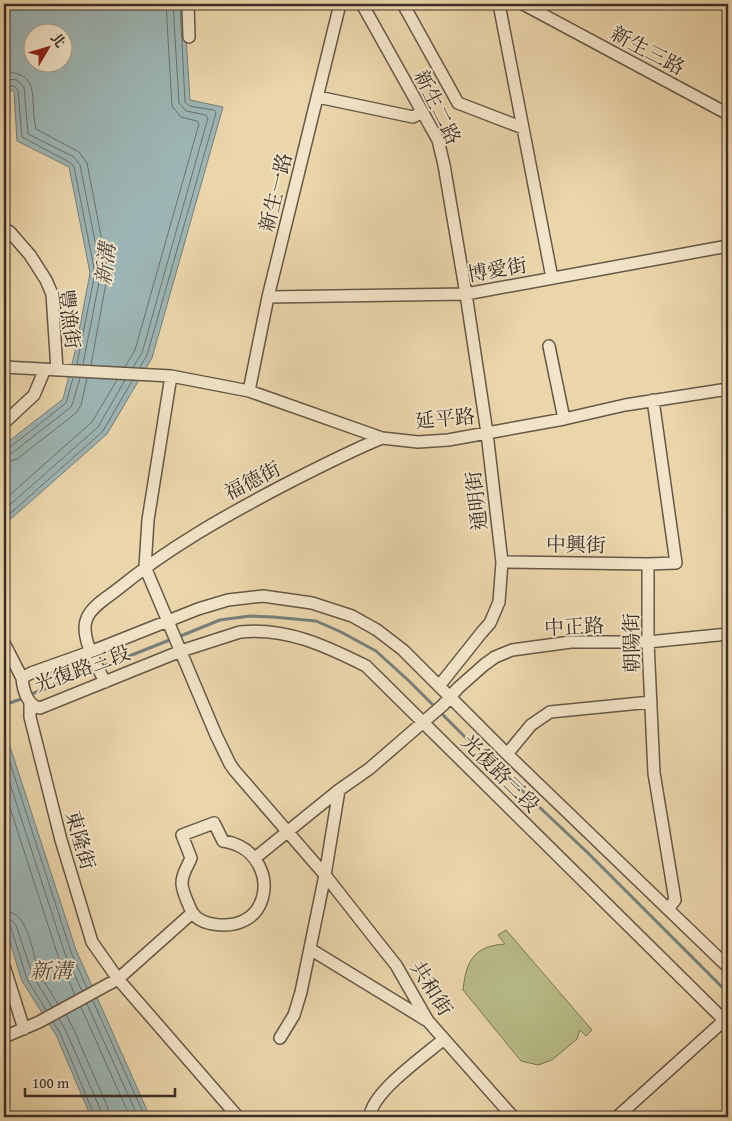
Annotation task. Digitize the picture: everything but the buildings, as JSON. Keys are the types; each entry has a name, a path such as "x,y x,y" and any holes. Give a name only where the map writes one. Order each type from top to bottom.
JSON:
{"street":[{"path":"188,4 189,37"},
{"name":"新生一路","path":"248,390 268,297 340,4"},
{"name":"新生二路","path":"362,4 438,140 466,294"},
{"path":"403,4 458,103 523,128"},
{"path":"499,4 552,278"},
{"name":"新生三路","path":"523,4 728,114"},
{"path":"318,97 413,117 422,112"},
{"name":"豐漁街","path":"4,228 10,232 30,255 46,280 52,294 57,370"},
{"name":"博愛街","path":"268,297 466,294 728,246"},
{"name":"通明街","path":"439,686 490,624 499,602 502,562 487,433 466,294"},
{"path":"549,346 564,419"},
{"path":"4,367 57,370"},
{"path":"4,423 34,395 44,369"},
{"name":"延平路","path":"57,370 171,376 248,390 382,438 423,442 448,440 564,419 625,405 728,389"},
{"path":"171,376 148,520 145,567 230,764 286,831"},
{"path":"648,564 676,562 653,400"},
{"name":"福德街","path":"90,652 85,626 87,617 145,567 227,514 347,453 382,438"},
{"name":"中興街","path":"502,562 648,564"},
{"name":"朝陽街","path":"648,564 648,642 654,773 675,900 668,909"},
{"name":"光復路三段","path":"727,1020 427,718 366,666 308,639 278,633 240,632 180,649 40,708 34,707 30,703 22,681 31,673 170,625 228,600 263,596 312,603 352,616 377,630 403,650 439,686 447,701 507,754 728,967"},
{"name":"中正路","path":"427,718 447,701 458,688 495,657 512,650 571,642 648,642 728,634"},
{"path":"4,643 22,681"},
{"path":"90,652 105,682"},
{"path":"507,754 531,725 550,712 651,702"},
{"name":"東隆街","path":"30,703 30,717 60,840 92,942 118,979 238,1117"},
{"path":"255,858 286,831 369,768 427,718"},
{"path":"280,1038 294,1015 301,992 325,875 339,790"},
{"path":"214,823 223,841 244,848 255,858 264,878 264,896 257,910 245,920 217,925 202,920 192,913 182,882 186,867 191,858 182,835 214,823"},
{"name":"共和街","path":"286,831 325,875 396,965 428,1021 513,1117"},
{"path":"4,1037 39,1022 98,992 118,979 192,913"},
{"path":"310,949 428,1021"},
{"path":"4,966 24,1029"},
{"path":"617,1117 727,1020"},
{"path":"374,1117 371,1112 374,1102 389,1085 444,1039"}],"green space":[{"path":"506,930 592,1030 586,1036 580,1030 577,1039 552,1060 538,1065 521,1061 463,990 469,963 479,952 486,948 505,944 498,935"}],"water":[{"path":"4,4 184,4 190,100 223,107 152,358 107,434 4,525 4,445 63,399 75,352 90,273 69,167 17,141 14,91 4,90"},
{"name":"新溝","path":"4,728 76,950 150,1117 91,1117 56,1035 22,981 4,923"}],"waterway":[{"path":"178,637 220,620 250,616 273,617 316,621 376,651 588,853 728,993"},
{"path":"102,667 172,639"},
{"path":"29,695 96,669"},
{"path":"4,705 24,698"}]}
